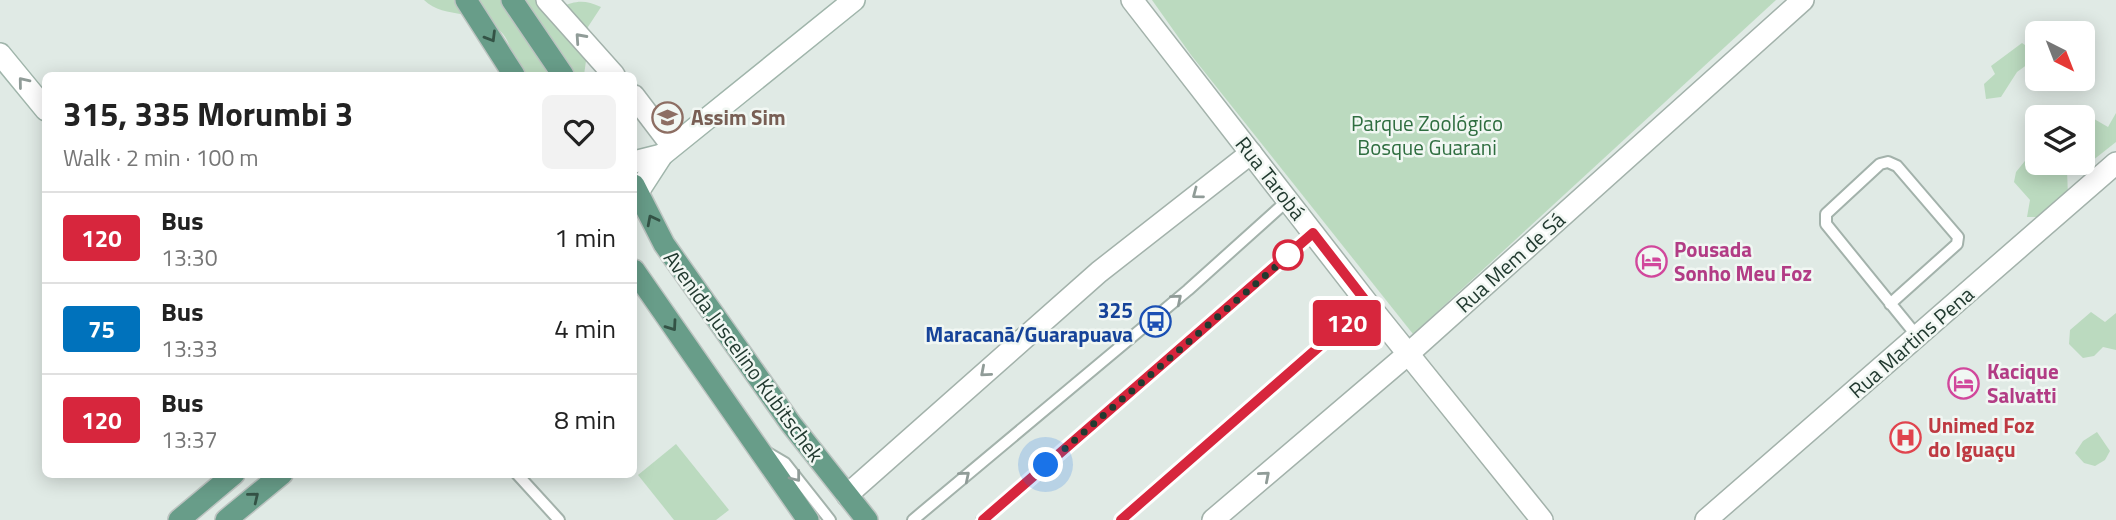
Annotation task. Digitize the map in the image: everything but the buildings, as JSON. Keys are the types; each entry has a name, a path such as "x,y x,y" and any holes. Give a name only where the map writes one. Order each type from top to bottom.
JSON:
{"main road":[{"path":"466,0 512,72"},
{"path":"512,0 561,72"},
{"name":"Avenida Juscelino Kubitschek","path":"637,195 664,244 791,424 867,520"},
{"name":"Avenida Juscelino Kubitschek","path":"637,274 808,520"},
{"path":"179,520 229,478"},
{"path":"226,520 277,478"}],"street":[{"path":"547,0 611,72"},
{"path":"637,188 667,150 854,0"},
{"name":"Rua Tarobá","path":"1132,0 1368,304 1542,520"},
{"name":"Rua Mem de Sá","path":"1213,520 1408,354 1804,0"},
{"path":"0,54 42,105"},
{"path":"637,101 667,150"},
{"path":"637,161 667,150"},
{"path":"847,495 1099,272 1251,153"},
{"name":"Rua Martins Pena","path":"1706,520 2116,163"}],"lane":[{"path":"1890,304 1957,244 1958,237 1897,166 1888,162 1880,164 1826,214 1826,224 1890,304 1917,336"},
{"path":"913,520 1188,290 1287,201"},
{"path":"982,520 1313,233"},
{"path":"1122,520 1368,304"},
{"path":"753,444 785,463 830,520"},
{"path":"521,478 559,520"}],"green space":[{"path":"424,0 552,0 560,8 581,2 601,7 584,33 589,40 584,72 519,72 506,38 494,25 473,16 432,6"},
{"name":"Parque Zoológico Bosque Guarani","path":"1152,0 1776,0 1413,334 1191,55"},
{"path":"2022,43 2025,45 2025,66 2017,72 2001,97 1986,99 1984,84 1995,74 1991,66"},
{"path":"2116,113 2116,142 2095,159 2095,120 2108,127"},
{"path":"2025,161 2025,175 2067,175 2068,196 2047,217 2027,217 2030,200 2014,182 2016,172"},
{"path":"2091,312 2105,322 2116,313 2116,350 2103,347 2094,356 2083,358 2069,344 2070,330"},
{"path":"2097,432 2110,451 2105,460 2095,466 2084,463 2075,453 2083,441"},
{"path":"676,444 729,510 716,520 674,520 638,475"}],"bus line":[{"name":"120","path":"983,520 1313,233 1368,304 1121,520"}],"place":[{"name":"Assim Sim","path":"668,117"},
{"name":"Pousada Sonho Meu Foz","path":"1651,261"},
{"name":"325 Maracanã/Guarapuava","path":"1156,322"},
{"name":"Kacique Salvatti","path":"1964,383"},
{"name":"Unimed Foz do Iguaçu","path":"1905,437"}],"route":[{"path":"1046,465 1295,250 1288,255"}]}
